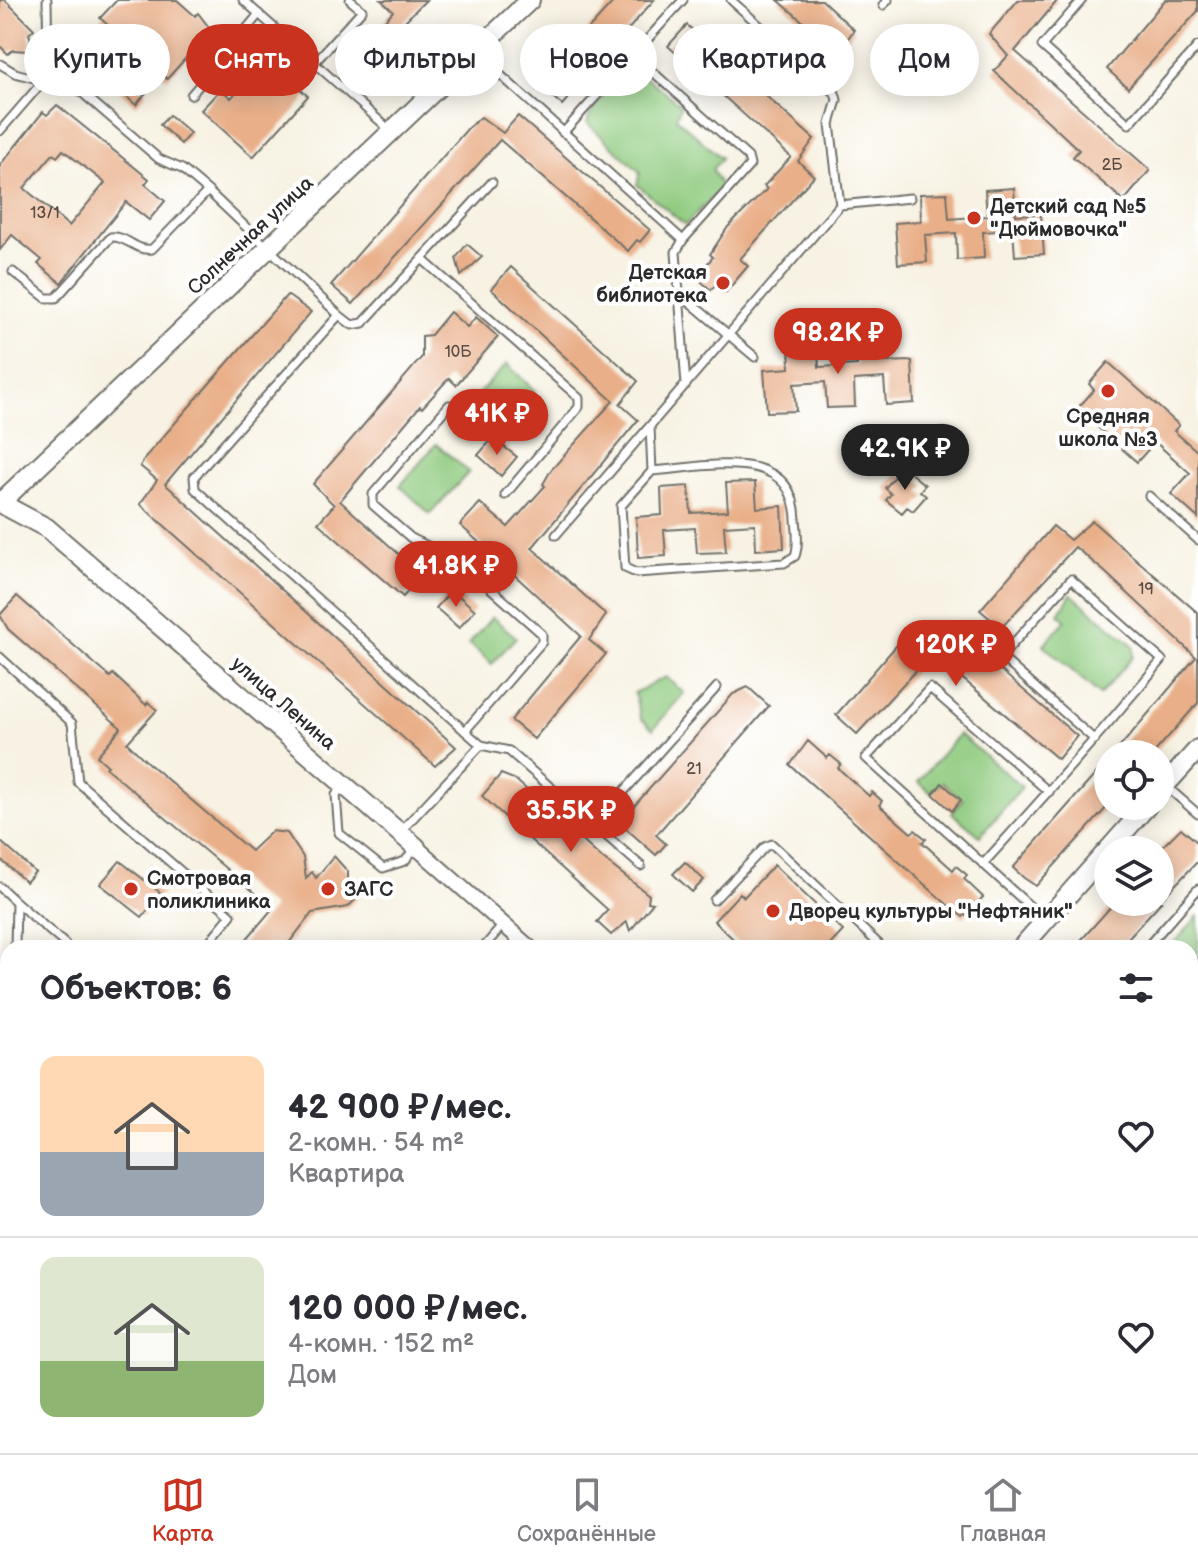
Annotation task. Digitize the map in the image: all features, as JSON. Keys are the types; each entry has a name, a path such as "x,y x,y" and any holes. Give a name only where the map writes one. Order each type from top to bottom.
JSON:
{"street":[{"name":"Солнечная улица","path":"504,25 530,0"},
{"name":"Солнечная улица","path":"0,503 429,96"},
{"name":"улица Ленина","path":"0,503 47,528 521,940"},
{"path":"1174,776 1198,749"},
{"path":"1028,940 1135,820"}],"lane":[{"path":"47,0 47,24"},
{"path":"243,0 271,24"},
{"path":"319,58 362,10 350,0"},
{"path":"657,29 683,0"},
{"path":"731,0 835,93 830,124 840,205"},
{"path":"1082,0 1042,46 1129,124 1198,46"},
{"path":"251,24 259,14"},
{"path":"0,64 24,75"},
{"path":"319,64 392,132"},
{"path":"657,76 748,157 750,165 683,240 676,252 686,385"},
{"path":"504,79 683,240"},
{"path":"0,131 30,96"},
{"path":"86,96 159,159 182,169 208,191 352,325 363,323 492,182"},
{"path":"563,133 597,96"},
{"path":"13,272 46,298 56,298 111,237 118,236 144,250 152,249 208,191"},
{"path":"556,535 840,205 910,198"},
{"path":"422,259 579,398 579,407 505,495"},
{"path":"679,293 755,357"},
{"path":"339,315 194,477 195,489 481,745 509,751 641,866"},
{"path":"449,405 373,494 373,505 411,538 461,562 542,634 542,642 465,731"},
{"path":"650,427 652,471 624,501 620,513 623,562 630,572 784,563 795,556 794,498 774,472 752,466 652,471"},
{"path":"1149,496 1198,540"},
{"path":"1071,579 1162,660 1095,740 1001,657 1071,579"},
{"path":"0,657 72,723 78,782 231,915 211,940"},
{"path":"594,825 717,687"},
{"path":"1046,920 866,758 930,688 1049,792"},
{"path":"983,864 1094,741"},
{"path":"399,833 481,745"},
{"path":"344,784 336,795 336,828 377,867 391,867 405,861 416,847"},
{"path":"1174,796 1198,814"},
{"path":"714,900 765,847 772,844 874,940"},
{"path":"0,887 60,940"},
{"path":"1153,940 1198,889"},
{"path":"15,940 16,902"},
{"path":"490,940 503,924"}],"green space":[{"path":"657,86 681,105 676,118 721,158 712,170 722,188 685,225 637,185 640,172 587,123 604,96 657,96"},
{"path":"507,364 535,391 507,421 477,395"},
{"path":"436,444 469,472 430,514 400,486"},
{"path":"1071,594 1134,646 1133,657 1100,695 1043,645 1066,620 1059,614"},
{"path":"492,617 516,637 492,664 469,644"},
{"path":"666,677 684,693 653,729 641,719 634,693"},
{"path":"959,734 1022,787 980,836 952,813 963,800 942,782 931,793 918,782"},
{"path":"1198,916 1198,940 1177,940"}],"building":[{"path":"0,0 5,0 29,24 24,24 24,51 13,50 8,54 0,46"},
{"path":"117,0 177,0 195,16 198,13 206,24 186,24 186,58 170,76 170,24 107,24 100,18"},
{"path":"381,0 426,0 402,24 382,24 393,11"},
{"path":"615,0 654,0 633,24 593,24"},
{"path":"778,0 822,0 848,24 806,24"},
{"path":"1018,0 1058,0 1015,51 1150,170 1124,201 1073,157 1079,150 994,71 1008,56 989,34"},
{"path":"1165,0 1198,0 1198,11 1128,88 1107,69"},
{"path":"126,96 144,96 136,105"},
{"path":"214,96 308,96 253,157 201,110"},
{"path":"552,96 570,96 562,105"},
{"path":"723,96 766,96 814,139 798,161 814,176 740,259 748,266 726,292 717,283 711,290 696,277 713,257 710,254 728,227 767,189 764,186 791,157"},
{"path":"57,105 149,179 145,184 165,201 149,220 126,202 61,283 38,264 42,260 12,235 0,250 0,165 43,112 47,115","holes":["63,150 105,183 69,226 24,188 53,154 57,157"]},
{"path":"169,115 190,133 181,144 160,125"},
{"path":"518,116 650,230 640,242 637,240 628,251 500,140 353,304 331,285 468,128 481,117 503,133"},
{"path":"1014,188 1016,215 1041,214 1044,254 1015,256 1013,230 983,232 984,258 957,260 956,233 925,235 927,262 898,264 895,223 921,221 920,194 947,193 949,219 987,216 985,190"},
{"path":"467,244 482,257 461,276 456,258"},
{"path":"511,267 638,381 620,404 638,420 532,548 606,615 589,640 606,654 534,739 511,720 581,636 460,525 480,503 508,527 545,486 543,484 551,470 613,401 491,289"},
{"path":"287,295 311,312 165,484 456,747 435,766 140,504 157,480 140,466 147,455"},
{"path":"450,312 467,327 476,317 498,337 456,385 449,378 422,408 420,406 340,501 422,575 403,597 318,523 334,505 313,484 422,357 422,336 431,335"},
{"path":"883,337 885,362 912,361 914,403 886,405 884,378 854,380 855,407 827,408 825,382 794,384 796,411 767,412 764,370 790,368 789,343 817,341 819,367 857,365 855,339"},
{"path":"1108,362 1179,425 1174,431 1198,452 1198,518 1171,494 1190,473 1155,442 1137,462 1077,409 1094,390 1089,384"},
{"path":"946,428 967,449 967,457 946,457 946,449 938,449 938,429"},
{"path":"493,438 517,457 501,476 478,455"},
{"path":"909,472 925,485 920,491 926,496 913,511 907,507 902,513 886,500 891,494 885,488 898,473 904,478"},
{"path":"755,482 757,508 782,506 784,548 756,550 755,524 724,526 726,552 697,553 695,528 664,530 666,556 638,558 636,517 662,515 661,488 689,486 691,513 728,511 726,483"},
{"path":"1092,521 1198,613 1198,703 1165,740 1126,740 1196,657 1075,547 1001,628 980,610 1053,526 1070,540"},
{"path":"452,590 475,610 459,628 436,608"},
{"path":"17,596 110,677 113,674 146,705 148,702 157,710 127,743 251,851 272,831 287,833 303,857 306,878 312,872 316,878 334,856 348,872 348,886 360,895 348,907 312,913 291,940 246,940 273,908 106,768 108,766 97,756 121,728 8,629 0,615"},
{"path":"948,625 1077,736 1058,759 932,653 857,734 836,715 909,631 926,646"},
{"path":"748,687 769,706 656,835 666,844 656,855 613,817 622,806 629,812 733,694"},
{"path":"808,741 827,758 830,755 841,764 838,768 869,796 872,792 882,801 879,805 911,833 915,830 926,839 922,842 953,870 956,866 967,875 964,879 983,897 973,908 963,917 950,907 790,765"},
{"path":"501,774 516,780 598,855 649,895 648,902 653,903 630,931 627,922 611,935 597,922 608,910 482,796"},
{"path":"1094,776 1095,820 1036,886 1013,868"},
{"path":"942,783 961,800 952,811 933,794"},
{"path":"1181,828 1198,843 1198,861 1174,886 1174,836"},
{"path":"0,841 35,872 26,882 0,859"},
{"name":"Смотровая поликлиника","path":"120,861 162,894 142,917 100,884"},
{"path":"685,862 704,880 692,892 673,874"},
{"name":"Дворец культуры \"Нефтяник\"","path":"774,865 843,931 835,940 734,940 714,921 740,893 744,897"},
{"path":"1103,916 1148,916 1126,940 1081,940"}],"place":[{"name":"Детский сад №5 \"Дюймовочка\"","path":"974,218"},
{"name":"Детская библиотека","path":"723,283"},
{"name":"Средняя школа №3","path":"1108,391"},
{"name":"Смотровая поликлиника","path":"131,889"},
{"name":"ЗАГС","path":"328,889"},
{"name":"Дворец культуры \"Нефтяник\"","path":"773,911"}]}
